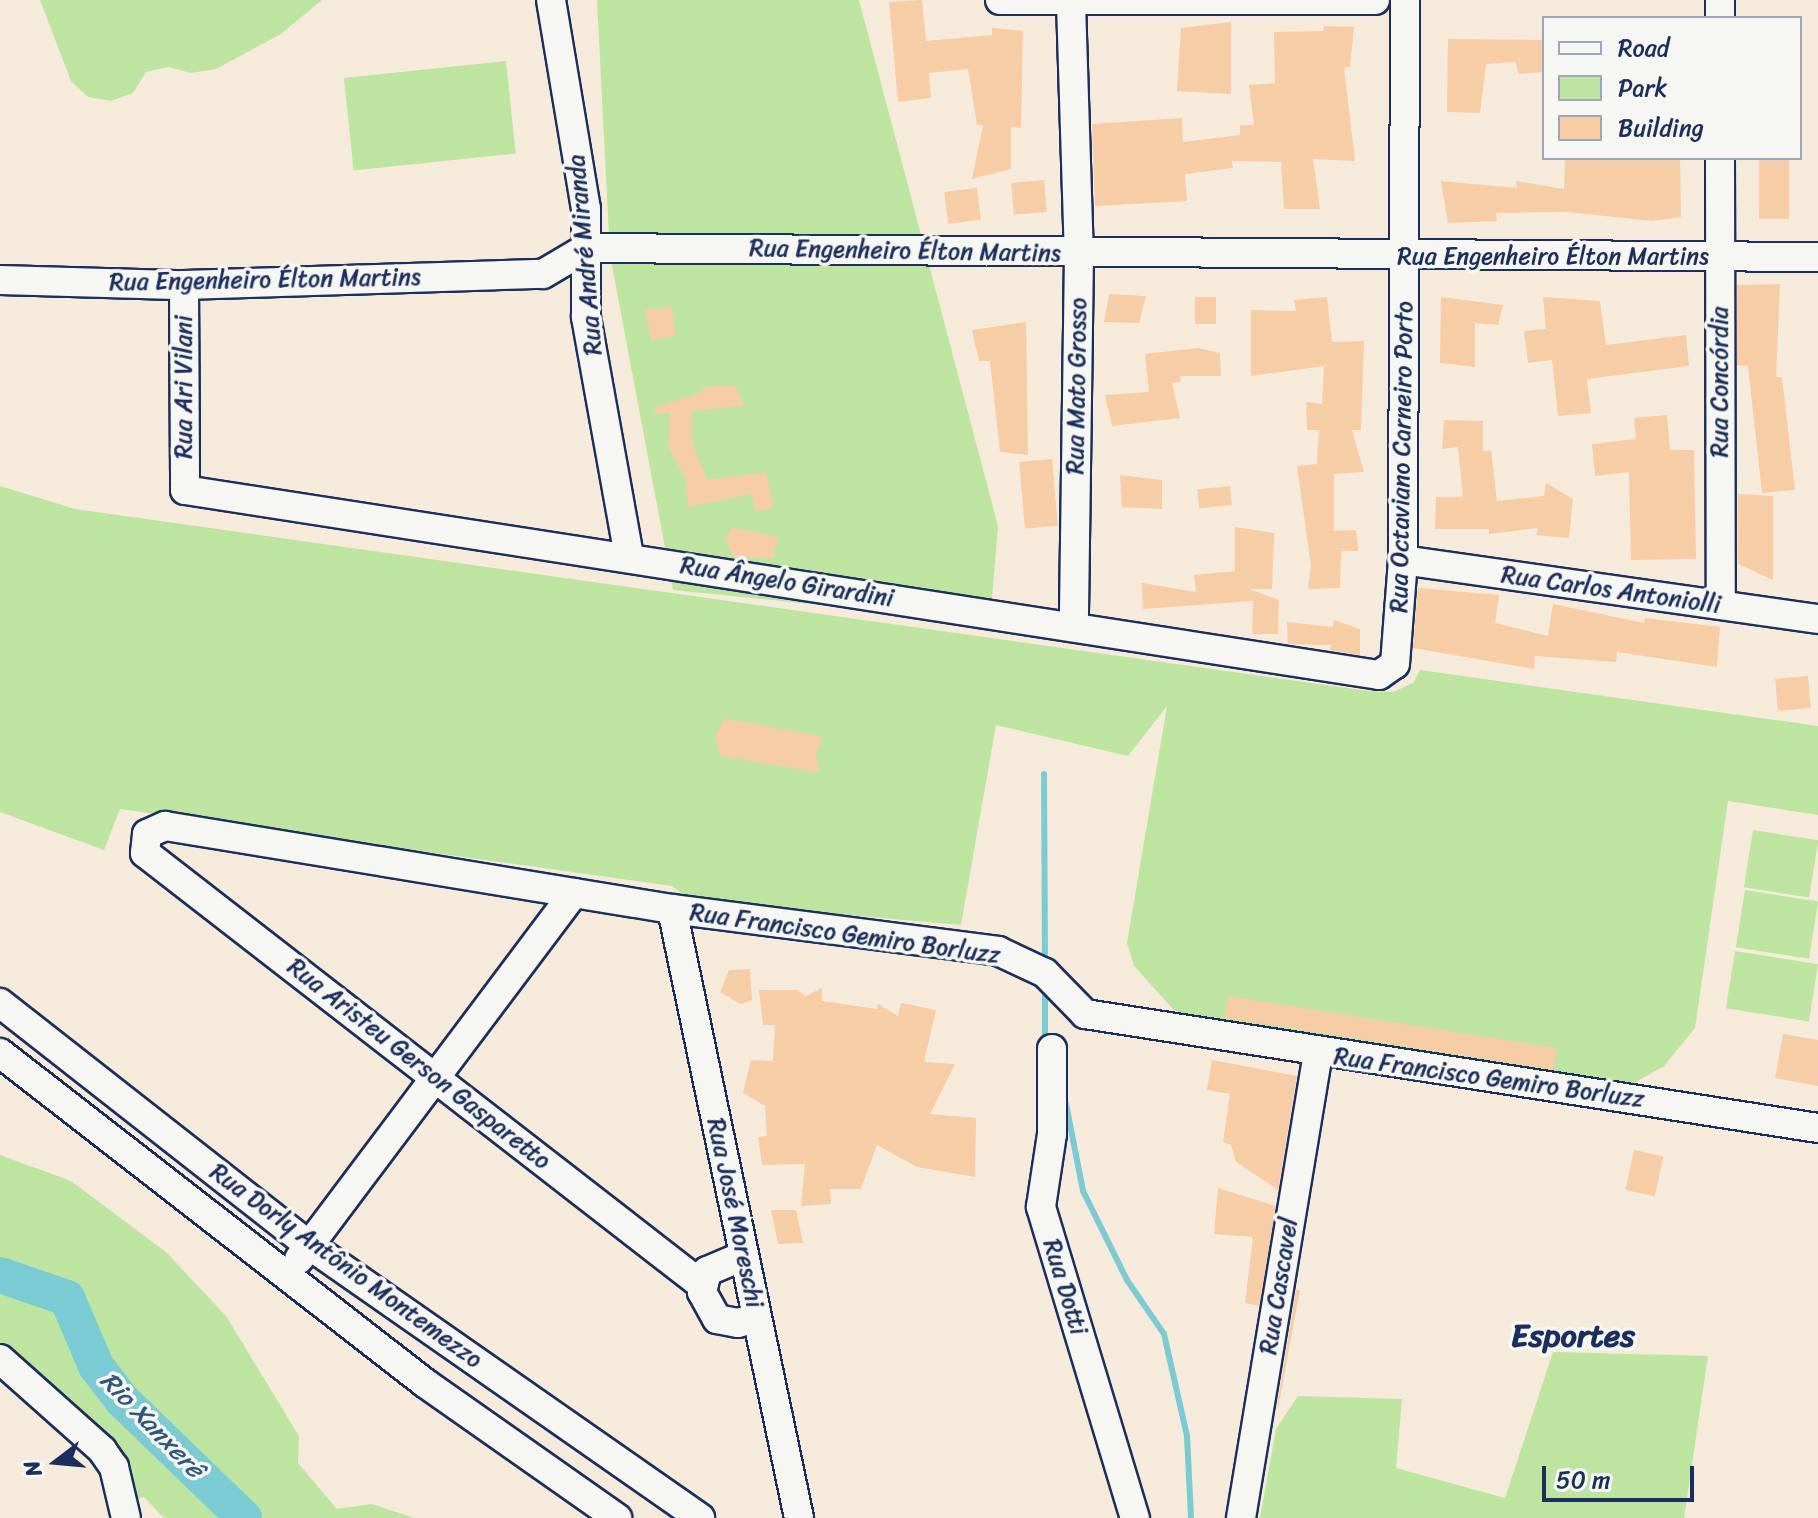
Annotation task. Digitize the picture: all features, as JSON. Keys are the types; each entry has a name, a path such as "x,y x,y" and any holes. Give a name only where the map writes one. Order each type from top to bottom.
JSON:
{"street":[{"name":"Rua André Miranda","path":"551,0 586,209 586,317 629,557"},
{"path":"1000,0 1071,3 1375,0"},
{"name":"Rua Octaviano Carneiro Porto","path":"1389,672 1395,664 1403,560 1407,257 1405,0"},
{"name":"Rua Mato Grosso","path":"1071,3 1079,254 1074,626"},
{"name":"Rua Concórdia","path":"1720,160 1721,605"},
{"name":"Rua Engenheiro Élton Martins","path":"0,280 184,285 543,274 587,248 1407,257 1818,257"},
{"name":"Rua Ari Vilani","path":"184,285 185,490"},
{"name":"Rua Ângelo Girardini","path":"185,490 1389,672"},
{"name":"Rua Carlos Antoniolli","path":"1403,560 1818,619"},
{"name":"Rua Francisco Gemiro Borluzz","path":"143,840 165,826 672,909 998,951 1045,973 1085,1014 1318,1054 1818,1128"},
{"name":"Rua Aristeu Gerson Gasparetto","path":"143,840 145,853 702,1285"},
{"path":"287,1275 574,893"},
{"name":"Rua José Moreschi","path":"672,909 799,1518"},
{"name":"Rua Dorly Antônio Montemezzo","path":"0,1003 309,1245 700,1518"},
{"name":"Rua Dotti","path":"1052,1049 1052,1134 1041,1207 1135,1518"},
{"name":"Rua Dorly Antônio Montemezzo","path":"0,1053 425,1383 617,1518"},
{"name":"Rua Cascavel","path":"1241,1518 1318,1054"},
{"path":"743,1256 714,1265 702,1285 704,1302 717,1319 738,1323 756,1318"},
{"path":"0,1359 102,1450 114,1467 126,1518"}],"green space":[{"path":"40,0 322,0 281,34 216,69 191,73 168,67 146,72 133,93 111,101 88,97 71,81"},
{"path":"597,0 859,0 998,526 990,622 673,590 610,255"},
{"path":"506,61 516,153 354,171 344,78"},
{"path":"0,486 75,509 1368,691 1393,692 1413,683 1420,670 1818,726 1818,815 1728,801 1695,1028 1664,1066 1629,1086 1192,1021 1173,1009 1134,966 1127,943 1167,706 1128,756 996,725 961,925 692,901 672,886 120,809 104,850 0,812"},
{"path":"1753,830 1818,840 1809,898 1744,887"},
{"path":"1745,890 1818,902 1809,959 1736,947"},
{"path":"1735,951 1818,964 1809,1021 1726,1008"},
{"path":"0,1155 71,1181 166,1252 226,1316 299,1436 298,1463 337,1509 372,1504 414,1518 164,1518 144,1497 136,1499 122,1459 0,1351"},
{"path":"1553,1352 1708,1356 1684,1518 1260,1518 1276,1429 1298,1396 1402,1399 1396,1468 1505,1498"}],"building":[{"path":"922,0 926,41 992,35 992,28 1023,31 1021,128 1011,127 1011,169 972,179 983,125 977,125 968,69 929,73 931,98 898,102 889,2"},
{"path":"1231,22 1231,94 1177,91 1181,28"},
{"path":"1324,26 1354,27 1350,67 1344,67 1355,161 1313,159 1320,209 1284,209 1281,162 1232,161 1233,168 1185,174 1187,201 1095,206 1092,124 1182,118 1183,142 1240,135 1240,125 1254,125 1249,85 1275,83 1274,32 1323,31"},
{"path":"1448,39 1542,40 1542,72 1519,74 1515,62 1486,64 1480,113 1447,112"},
{"path":"1565,160 1680,160 1681,217 1652,221 1566,212 1496,213 1497,221 1448,223 1441,181 1517,188 1516,181 1564,189"},
{"path":"1759,160 1789,160 1789,219 1759,219"},
{"path":"1044,180 1047,212 1014,215 1011,183"},
{"path":"977,188 981,220 948,224 944,192"},
{"path":"1780,284 1776,377 1782,377 1795,490 1762,493 1748,366 1737,365 1737,285"},
{"path":"1109,294 1146,296 1139,323 1104,322"},
{"path":"1195,297 1216,297 1216,324 1195,324"},
{"path":"1327,297 1332,342 1364,341 1361,430 1352,430 1364,472 1334,474 1334,531 1356,530 1358,551 1341,551 1340,588 1308,589 1311,566 1297,466 1317,464 1319,430 1307,430 1306,402 1322,404 1324,366 1251,376 1251,310 1296,311 1294,300"},
{"path":"1441,297 1503,305 1498,325 1475,323 1475,367 1440,363"},
{"path":"1543,297 1600,301 1606,345 1686,335 1689,366 1587,379 1591,413 1558,416 1552,360 1528,363 1524,331 1546,329"},
{"path":"672,307 675,336 651,340 645,309"},
{"path":"1026,322 1028,455 1000,452 990,361 979,361 972,330"},
{"path":"1198,348 1220,353 1221,376 1180,376 1181,382 1172,383 1180,418 1112,426 1105,395 1149,392 1145,354"},
{"path":"735,385 744,406 692,411 692,442 707,480 766,472 774,508 755,511 752,494 688,507 686,479 668,448 670,413 656,414 654,408 704,391 702,387"},
{"path":"1667,415 1670,450 1694,450 1696,559 1631,560 1629,472 1595,476 1592,444 1636,439 1634,418"},
{"path":"1444,420 1483,421 1483,451 1491,450 1497,501 1544,496 1546,483 1573,499 1569,538 1536,535 1538,528 1489,534 1489,529 1435,529 1436,497 1463,497 1458,447 1442,449"},
{"path":"1052,459 1058,526 1025,529 1019,462"},
{"path":"1120,475 1162,480 1162,509 1122,507"},
{"path":"1230,486 1232,505 1199,508 1197,489"},
{"path":"1738,494 1773,496 1773,580 1738,564"},
{"path":"731,527 778,537 773,558 733,557 726,539"},
{"path":"1235,527 1274,533 1272,589 1249,589 1279,600 1278,634 1252,634 1253,601 1143,609 1142,583 1196,592 1194,575 1235,571"},
{"path":"1418,588 1499,595 1495,623 1548,636 1553,604 1644,623 1645,618 1720,627 1717,667 1617,652 1616,662 1535,656 1534,669 1413,648"},
{"path":"1334,620 1360,629 1360,655 1330,650 1331,645 1288,644 1287,622 1333,627"},
{"path":"1808,676 1811,708 1778,711 1775,679"},
{"path":"725,718 823,737 816,754 820,773 721,756 715,737"},
{"path":"750,969 752,1000 740,1004 720,992 729,970"},
{"path":"822,988 822,1001 877,1009 878,1004 898,1016 901,1003 936,1010 924,1062 955,1064 930,1114 976,1118 975,1177 917,1167 877,1145 861,1189 830,1189 831,1204 801,1206 805,1164 762,1165 758,1137 767,1136 765,1106 743,1093 751,1060 773,1061 775,1025 763,1025 759,990 797,990 806,996"},
{"path":"1228,996 1557,1048 1553,1070 1225,1018"},
{"path":"1783,1034 1818,1040 1818,1086 1775,1078"},
{"path":"1212,1060 1297,1076 1278,1190 1236,1162 1231,1145 1223,1142 1230,1094 1207,1090"},
{"path":"1634,1150 1663,1156 1655,1196 1625,1190"},
{"path":"1218,1188 1276,1206 1259,1306 1245,1303 1253,1237 1214,1234"},
{"path":"771,1210 796,1210 803,1243 778,1244"},
{"path":"1296,1290 1300,1290 1278,1408 1277,1407"}],"waterway":[{"path":"1044,774 1045,955"},
{"path":"1045,991 1045,1043"},
{"path":"1066,1104 1083,1191 1127,1280 1164,1334 1187,1436 1191,1518"},
{"name":"Rio Xanxerê","path":"0,1275 67,1298 96,1366 122,1400 244,1518"}],"district":[{"name":"Esportes","path":"1573,1336"}]}
